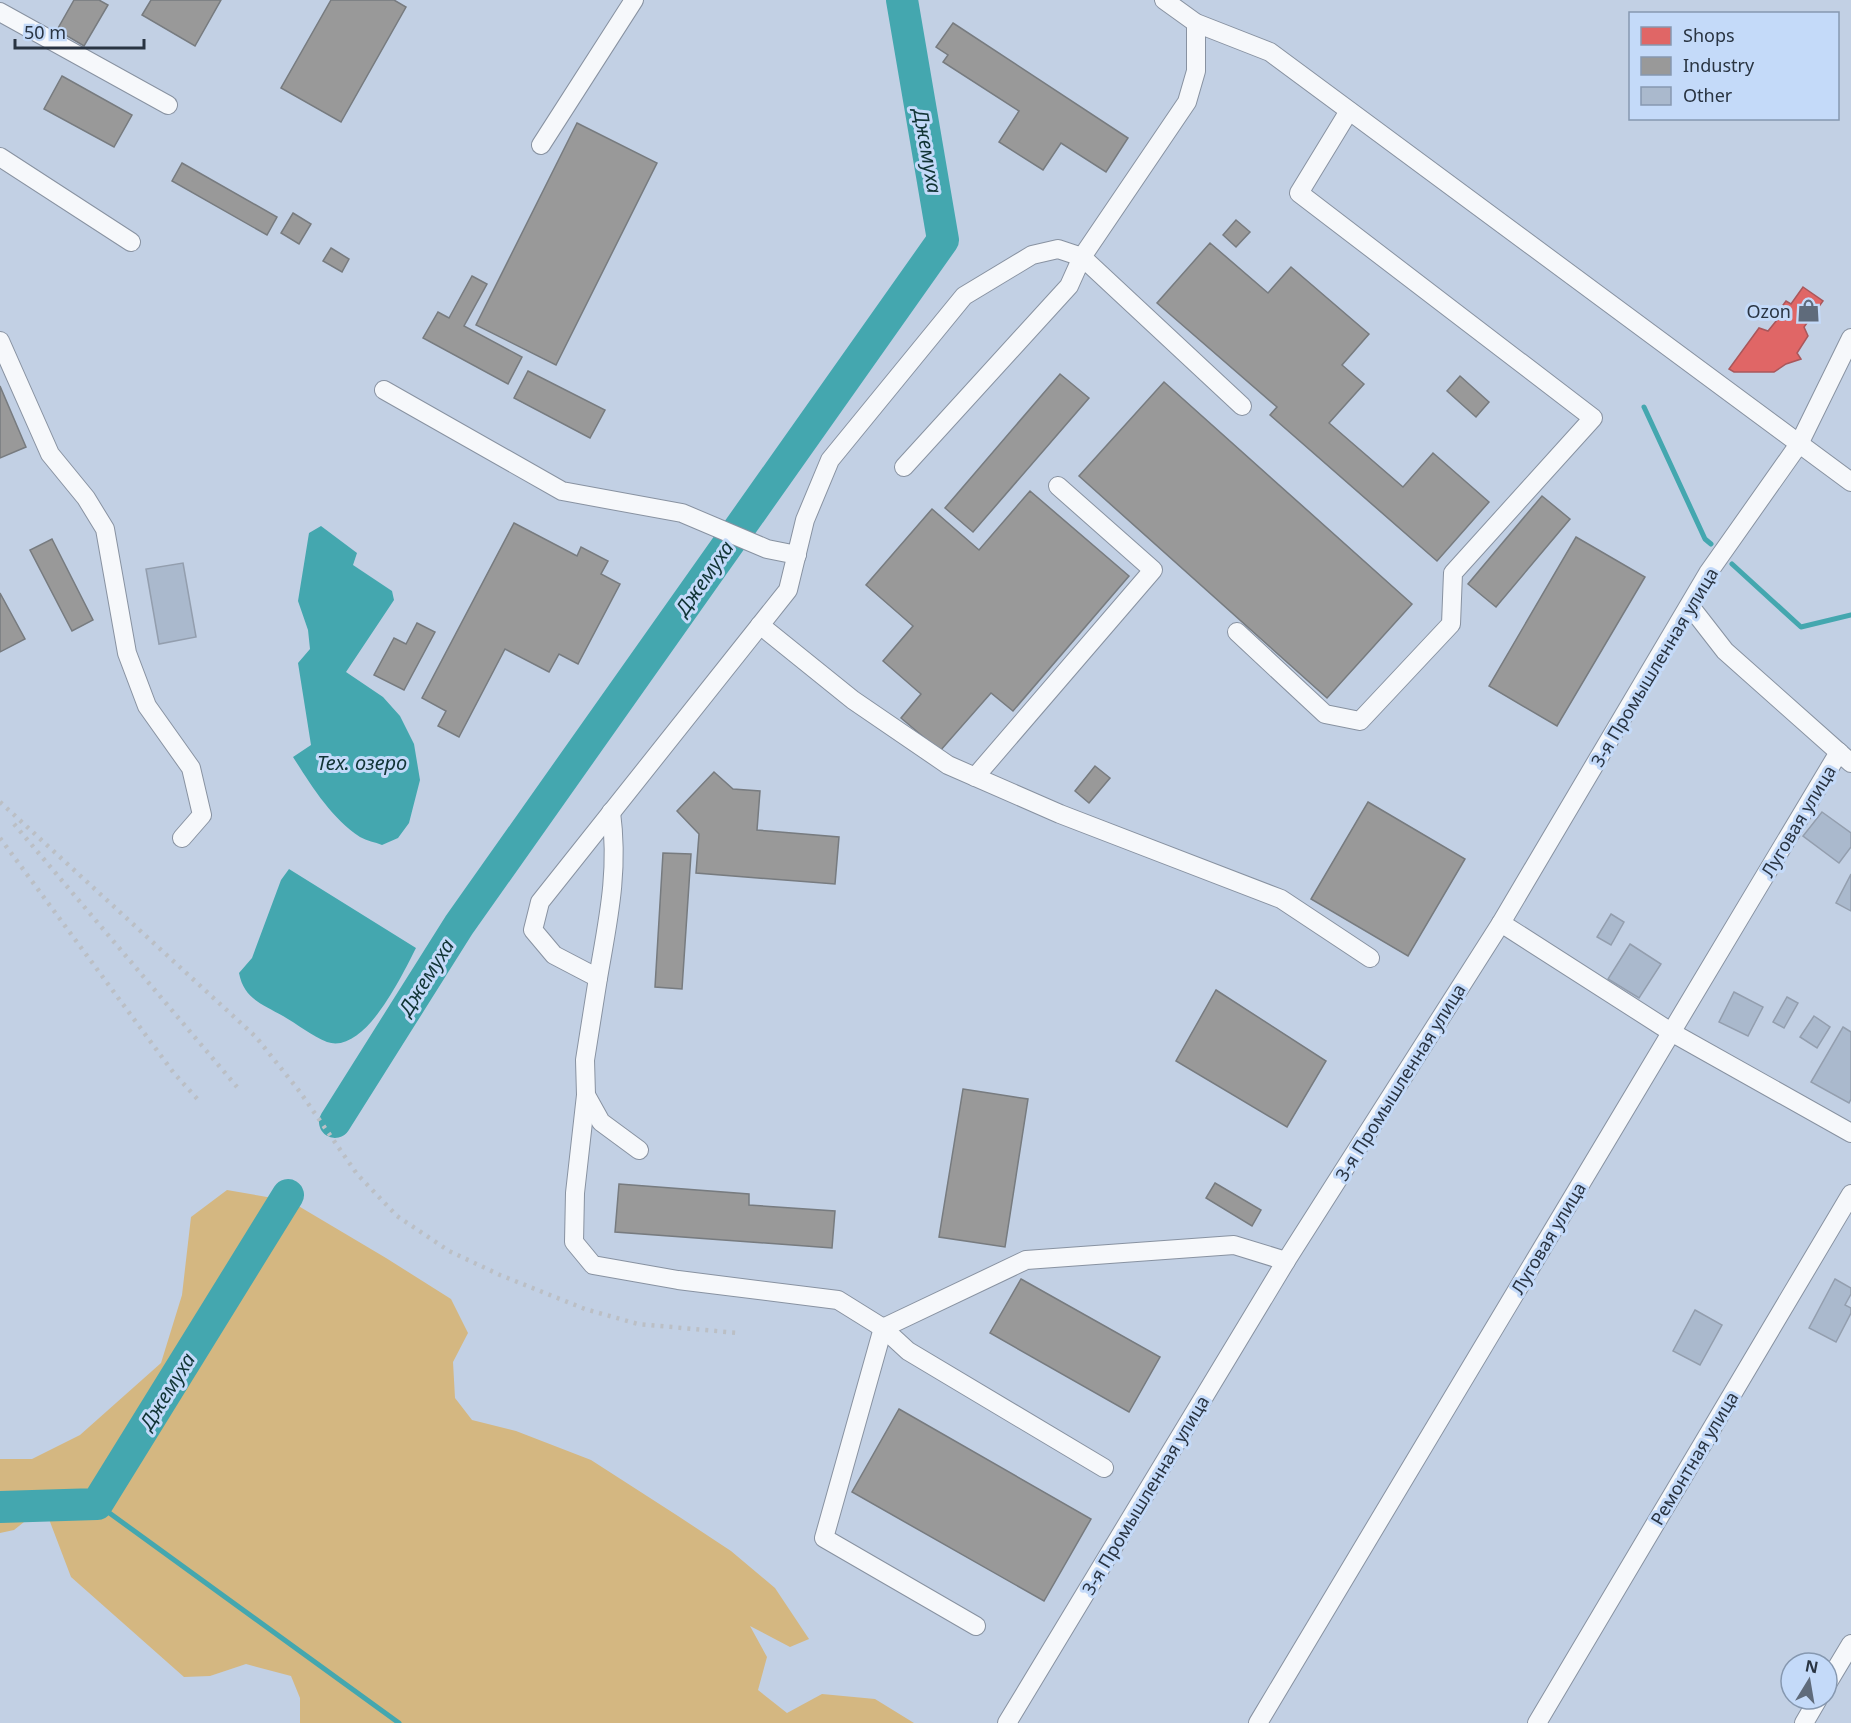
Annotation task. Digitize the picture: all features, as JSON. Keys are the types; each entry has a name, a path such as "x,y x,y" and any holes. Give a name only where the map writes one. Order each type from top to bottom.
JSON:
{"street":[{"path":"541,145 634,0"},
{"path":"1164,0 1196,23 1270,52 1851,482"},
{"path":"0,12 168,105"},
{"path":"904,466 1069,286 1082,257 1187,102 1196,71 1196,23"},
{"path":"1237,632 1325,714 1360,721 1451,624 1453,573 1593,418 1299,193 1349,111"},
{"path":"0,157 131,242"},
{"path":"598,978 554,955 533,930 540,902 788,590 805,520 830,460 964,296 1032,255 1058,249 1082,257 1242,406"},
{"name":"3-я Промышленная улица","path":"1007,1723 1286,1261 1501,923 1708,573 1799,444 1851,338"},
{"path":"0,341 50,454 86,498 105,529 127,653 147,706 191,768 201,815 182,838"},
{"path":"384,390 562,491 682,513 767,549 796,555"},
{"path":"975,777 1153,570 1058,486"},
{"path":"1690,606 1725,651 1845,757"},
{"path":"760,625 853,700 948,765 1059,814 1281,899 1370,958"},
{"name":"Луговая улица","path":"1258,1723 1671,1032 1845,757"},
{"path":"611,812 614,837 614,880 585,1060 586,1095 575,1193 574,1242 593,1265 678,1280 838,1300 883,1328 908,1351 1104,1467"},
{"path":"1501,923 1671,1032 1851,1133"},
{"path":"586,1095 602,1122 639,1150"},
{"name":"Ремонтная улица","path":"1537,1723 1851,1194"},
{"path":"976,1626 824,1538 883,1328 1026,1260 1234,1245 1286,1261"},
{"path":"1839,1664 1851,1644"}],"shaded area":[{"path":"227,1190 290,1201 451,1299 468,1333 453,1362 455,1398 472,1420 516,1431 591,1460 731,1551 775,1588 809,1639 790,1647 750,1626 767,1657 758,1690 787,1713 822,1694 875,1699 914,1723 300,1723 300,1698 291,1676 246,1664 210,1676 184,1677 71,1577 44,1506 14,1530 0,1533 0,1459 32,1459 80,1435 161,1363 182,1295 191,1217"}],"water":[{"name":"Тех. озеро","path":"321,526 357,553 353,565 392,591 394,600 346,672 383,697 400,716 414,744 420,780 409,823 398,838 382,845 365,840 340,820 322,800 293,757 311,745 298,663 310,649 308,630 298,601 309,533"},
{"path":"289,869 416,948 402,976 380,1010 355,1037 341,1043 327,1042 261,1004 250,995 241,982 239,973 252,958 281,880"}],"building: Shops":[{"path":"1803,287 1823,301 1804,327 1808,336 1797,353 1801,359 1786,364 1774,372 1734,372 1729,369 1759,328 1768,331 1781,315 1777,313 1786,301 1791,304"}],"building: Industry":[{"path":"74,0 99,0 108,5 84,46 57,30"},
{"path":"151,0 221,0 195,46 142,15"},
{"path":"331,0 394,0 406,7 341,122 281,88"},
{"path":"953,23 1128,138 1106,172 1061,143 1043,170 999,142 1019,111 943,62 948,55 936,47"},
{"path":"62,76 132,115 114,147 44,109"},
{"path":"577,123 657,163 556,365 476,325"},
{"path":"182,163 277,217 267,235 172,181"},
{"path":"293,213 311,224 299,244 281,233"},
{"path":"1236,220 1250,232 1236,247 1223,235"},
{"path":"1210,243 1268,293 1291,267 1369,334 1342,365 1364,384 1329,423 1403,487 1433,453 1489,502 1437,561 1270,415 1277,407 1157,303"},
{"path":"331,248 349,259 342,272 323,261"},
{"path":"472,276 487,284 464,326 522,357 508,384 423,338 438,312 449,318"},
{"path":"528,371 605,410 590,438 514,398"},
{"path":"1060,374 1089,398 973,532 945,508"},
{"path":"1460,376 1489,402 1476,417 1447,391"},
{"path":"1164,382 1412,604 1327,698 1079,476"},
{"path":"0,386 26,447 0,458"},
{"path":"1030,491 1129,576 1013,711 991,693 940,751 901,718 921,694 883,661 913,626 866,585 932,509 979,550"},
{"path":"1542,496 1570,519 1496,607 1468,584"},
{"path":"514,523 577,556 581,547 608,561 601,574 620,584 578,664 559,654 549,672 505,649 459,737 438,726 446,711 422,698"},
{"path":"1576,537 1645,577 1557,726 1489,686"},
{"path":"52,539 93,620 72,631 30,550"},
{"path":"0,593 25,639 0,652"},
{"path":"417,623 435,632 404,690 374,675 394,638 406,644"},
{"path":"1095,766 1110,778 1089,803 1075,791"},
{"path":"714,772 733,789 760,791 757,830 839,837 835,884 696,873 699,834 677,811"},
{"path":"1368,802 1465,859 1408,956 1311,899"},
{"path":"663,853 691,854 682,989 655,987"},
{"path":"1216,990 1326,1061 1287,1127 1176,1061"},
{"path":"963,1089 1028,1099 1005,1247 939,1237"},
{"path":"1215,1183 1261,1210 1252,1226 1206,1198"},
{"path":"619,1184 749,1194 749,1205 835,1211 832,1248 615,1232"},
{"path":"1021,1279 1160,1357 1129,1412 990,1333"},
{"path":"899,1409 1091,1519 1044,1601 852,1492"}],"building: Other":[{"path":"183,563 196,637 159,644 146,569"},
{"path":"1822,812 1851,833 1851,847 1839,863 1803,836"},
{"path":"1851,874 1851,911 1836,903"},
{"path":"1611,914 1624,922 1611,945 1597,937"},
{"path":"1630,944 1661,964 1639,998 1608,979"},
{"path":"1734,992 1763,1007 1748,1036 1719,1022"},
{"path":"1787,997 1798,1003 1784,1028 1773,1022"},
{"path":"1814,1016 1830,1027 1817,1048 1800,1037"},
{"path":"1843,1027 1851,1032 1851,1099 1849,1103 1811,1082"},
{"path":"1835,1279 1851,1288 1851,1294 1845,1305 1851,1308 1851,1313 1836,1342 1809,1328"},
{"path":"1695,1310 1722,1325 1700,1365 1673,1351"}],"waterway":[{"name":"Джемуха","path":"335,1122 459,925 943,240 902,0"},
{"path":"1644,407 1705,539 1711,544"},
{"path":"1732,564 1801,627 1851,615"},
{"name":"Джемуха","path":"0,1507 97,1504 288,1195"},
{"path":"97,1504 399,1723"}],"railway":[{"path":"0,802 256,1037 300,1092 357,1174 397,1216 449,1251 500,1275 585,1309 638,1324 738,1333"},
{"path":"14,824 237,1087"},
{"path":"0,838 173,1072 200,1102"}],"place":[{"name":"Ozon","path":"1809,311"}]}
